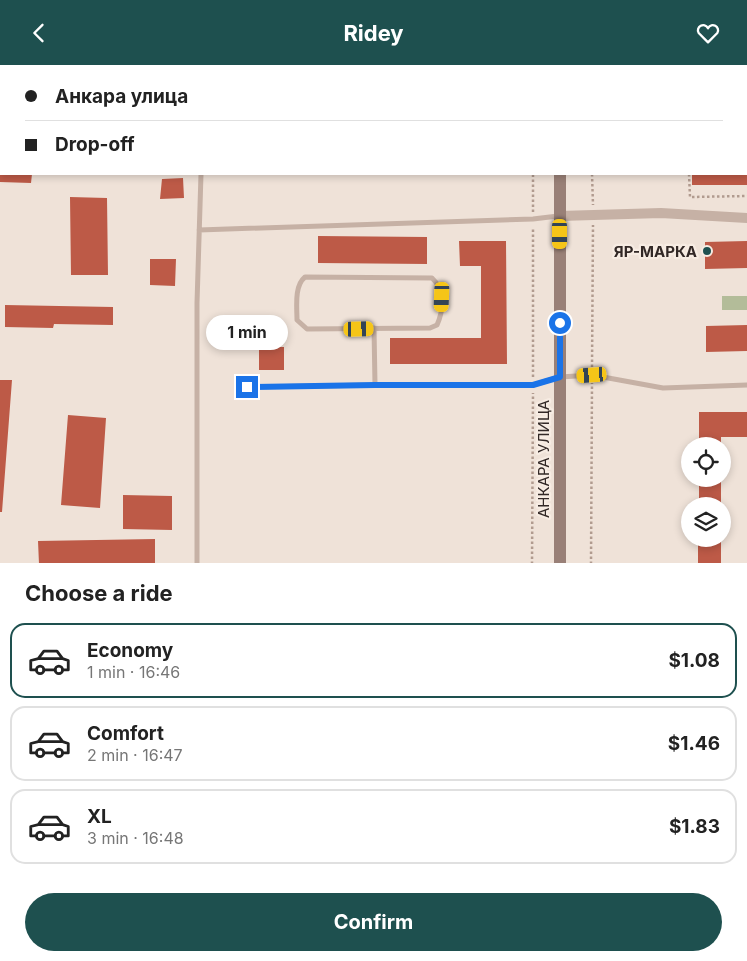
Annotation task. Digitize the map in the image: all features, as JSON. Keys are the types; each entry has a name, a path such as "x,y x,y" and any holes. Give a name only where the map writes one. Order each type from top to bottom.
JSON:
{"main road":[{"name":"АНКАРА УЛИЦА","path":"560,175 560,563"}],"street":[{"path":"560,216 661,213 747,218"}],"lane":[{"path":"197,563 197,303 201,175"},
{"path":"199,230 533,219 560,216"},
{"path":"305,277 432,278 439,284 442,297 442,315 437,325 430,328 374,328 307,329 297,320 298,287 300,281 305,277"},
{"path":"374,328 375,385"},
{"path":"247,387 533,385 560,377 592,375 663,388 747,385"}],"path":[{"path":"532,563 533,175"},
{"path":"689,175 690,197 747,196"}],"green space":[{"path":"722,296 747,296 747,310 722,310"}],"building":[{"path":"0,175 32,175 31,183 0,182"},
{"path":"692,175 747,175 747,185 692,185"},
{"path":"183,178 184,198 160,199 162,179"},
{"path":"70,197 107,198 108,275 71,275"},
{"path":"318,236 427,237 427,264 318,263"},
{"path":"459,241 506,241 507,364 390,364 390,338 481,338 481,266 460,266"},
{"path":"747,241 747,268 705,269 705,242"},
{"path":"150,259 176,259 175,286 150,285"},
{"path":"5,305 113,307 113,325 54,324 53,328 5,327"},
{"path":"747,325 747,351 706,352 706,326"},
{"path":"259,347 284,347 284,370 259,370"},
{"path":"0,380 12,380 2,512 0,512"},
{"path":"699,412 747,412 747,437 699,437"},
{"path":"68,415 106,418 100,508 61,505"},
{"path":"699,487 721,487 721,497 699,497"},
{"path":"123,495 172,496 172,530 123,529"},
{"path":"155,539 155,563 39,563 38,541"},
{"path":"698,547 721,547 721,563 698,563"}],"place":[{"name":"ЯР-МАРКА","path":"707,251"}],"route":[{"path":"247,387 533,385 560,377 560,323"}]}
